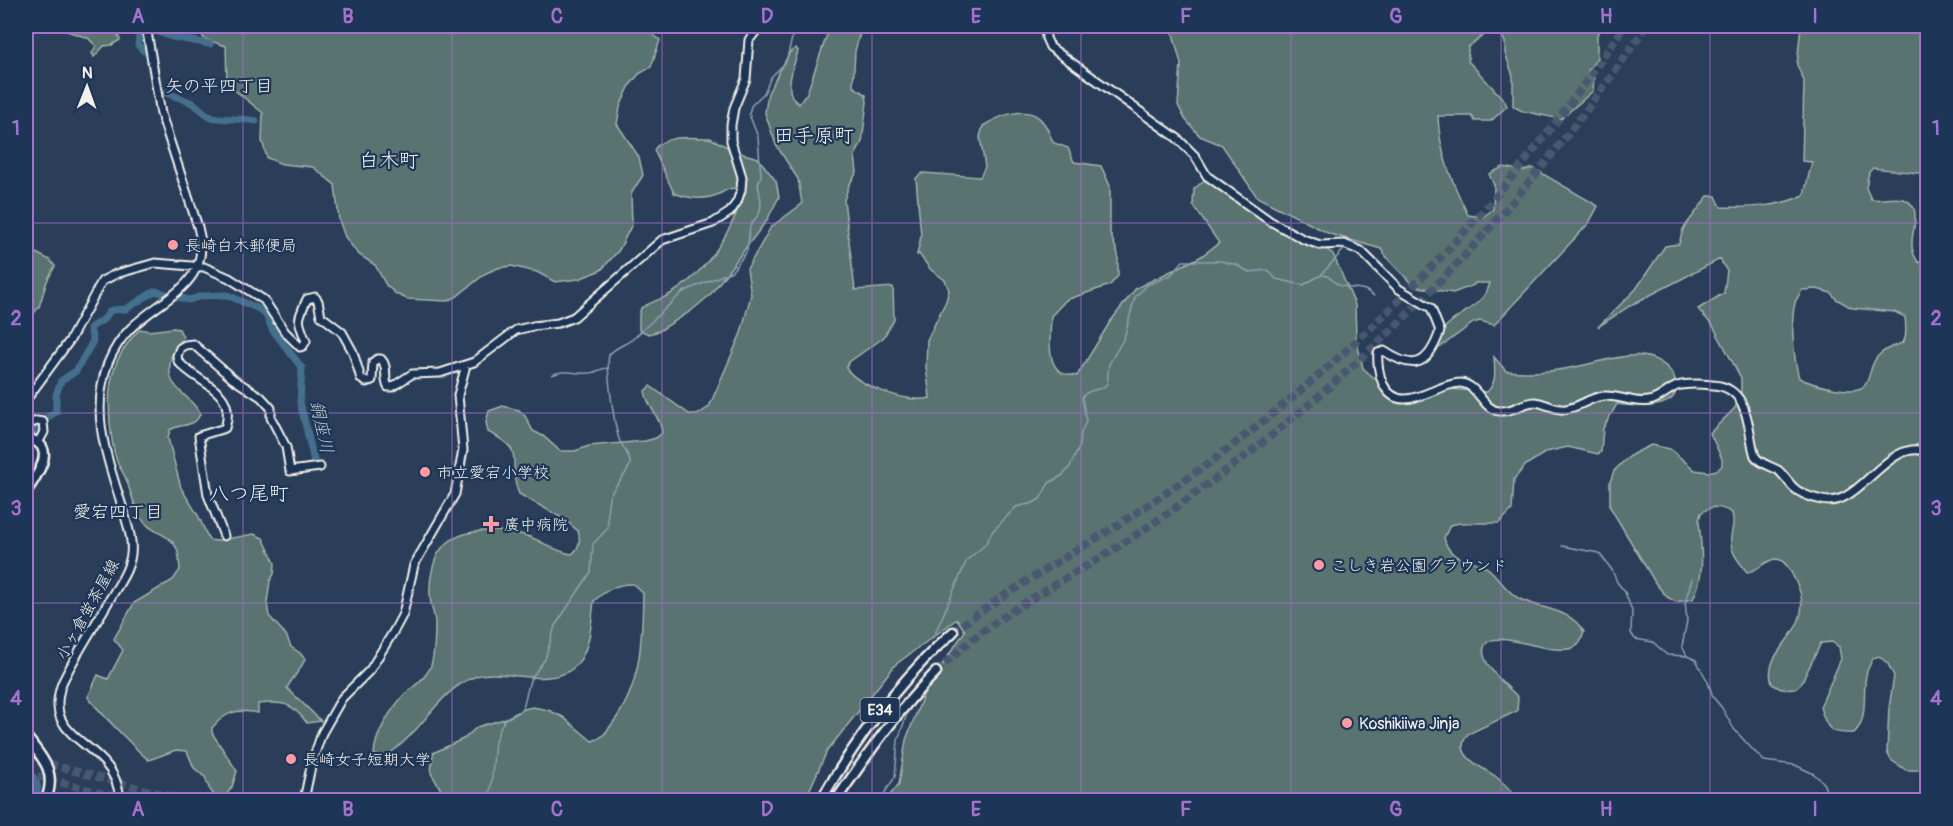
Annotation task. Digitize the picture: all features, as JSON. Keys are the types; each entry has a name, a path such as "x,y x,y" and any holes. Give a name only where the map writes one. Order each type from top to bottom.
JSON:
{"highway":[{"path":"26,492 43,462 43,451 31,440"},
{"name":"E34","path":"821,801 848,754 882,707 918,664 953,632"},
{"name":"E34","path":"836,801 898,712 936,672"},
{"path":"26,736 48,767 51,782 46,801"},
{"path":"843,801 857,777 859,766"}],"street":[{"name":"小ヶ倉蛍茶屋線","path":"120,801 116,781 105,763 74,738 64,724 58,707 58,697 65,676 124,575 131,552 130,535 100,431 101,383 112,354 127,333 178,293 191,278 201,254 201,240 161,114 146,26"},
{"path":"26,400 70,340 102,281 116,274 155,263 196,266 220,273 264,300 285,332 300,347 306,341 298,320 307,299 315,297 321,316 338,328 352,349 359,377 368,382 373,379 372,364 376,359 381,359 384,363 388,387 392,387 412,374 440,373 482,358 516,330 558,323 574,317 662,240 713,223 730,212 739,196 742,177 731,141 731,125 734,108 746,79 749,40 760,26"},
{"path":"1045,26 1046,38 1050,47 1177,138 1195,156 1207,176 1222,188 1270,221 1303,239 1320,245 1351,245 1361,251 1399,290 1431,308 1440,332 1424,361 1414,364 1406,363 1384,351 1378,353 1382,380 1388,393 1392,396 1412,398 1460,383 1471,387 1489,407 1499,412 1530,402 1566,409 1602,396 1646,402 1681,386 1722,386 1731,389 1744,404 1755,456 1763,464 1782,474 1797,490 1830,502 1846,495 1880,467 1905,451 1913,448 1928,452"},
{"path":"224,536 208,495 199,436 225,428 226,408 217,390 186,370 178,362 178,352 182,346 188,344 196,346 232,379 261,397 271,408 271,418 286,447 290,471 320,467"},
{"path":"304,801 312,762 322,733 342,698 370,670 395,629 403,614 414,565 455,494 463,450 458,395 466,365"},
{"path":"26,425 41,422 44,432 31,440"}],"green space":[{"path":"68,26 115,26 120,40 112,45 104,46 94,57 92,53 96,46 88,38 67,31"},
{"path":"197,26 642,26 660,40 651,67 639,74 630,85 620,107 617,124 639,157 643,175 631,194 632,224 619,250 601,270 579,279 555,282 537,272 511,266 486,273 456,297 447,301 407,299 396,294 386,285 375,265 358,254 345,237 339,220 335,185 313,167 282,164 267,158 262,141 263,113 227,84 226,46 204,39"},
{"path":"830,26 862,26 855,51 853,86 866,95 867,102 862,142 855,156 857,172 844,200 855,290 893,287 894,320 883,338 849,362 846,368 862,382 885,392 910,399 930,398 926,367 927,340 949,290 945,280 931,270 919,254 917,255 921,236 916,178 923,173 980,177 985,167 980,137 983,126 1005,115 1022,112 1037,116 1045,124 1054,143 1068,148 1074,162 1101,166 1110,186 1110,233 1118,254 1118,276 1110,285 1066,300 1051,316 1051,355 1057,369 1063,374 1077,376 1110,322 1136,288 1200,257 1219,243 1193,205 1194,189 1206,179 1290,233 1333,254 1355,305 1356,338 1363,368 1385,388 1398,396 1413,399 1449,389 1487,392 1494,380 1494,357 1506,371 1558,370 1636,355 1655,360 1666,366 1673,376 1676,391 1669,400 1655,405 1617,404 1603,428 1601,452 1598,454 1568,447 1546,452 1526,465 1514,479 1512,510 1499,523 1450,525 1444,538 1451,552 1490,570 1515,596 1571,618 1584,632 1579,644 1566,649 1553,649 1500,639 1491,640 1485,645 1483,651 1489,666 1518,697 1517,711 1468,734 1463,748 1470,760 1498,778 1518,800 886,800 899,784 906,740 925,690 965,631 957,619 895,665 827,751 805,800 447,800 431,773 433,753 465,738 477,727 533,707 548,710 563,717 592,741 606,732 629,694 638,662 643,593 633,584 612,588 594,601 587,647 572,669 551,677 487,674 465,681 444,697 409,737 386,756 380,758 374,754 377,738 389,714 405,694 425,676 432,663 435,622 430,598 430,582 435,561 442,548 454,538 464,534 486,531 520,534 572,554 579,544 578,531 564,519 519,494 515,483 513,452 509,445 488,432 486,422 489,411 503,406 519,410 533,431 543,436 560,451 575,451 589,446 645,441 656,438 662,433 646,397 645,391 650,386 689,414 697,415 709,407 741,333 751,295 747,269 771,227 802,204 798,179 776,145 765,113 768,93 790,52 796,48 798,51 790,87 794,99 799,104 807,93"},
{"path":"1171,26 1483,26 1484,35 1468,47 1468,61 1507,106 1491,121 1475,121 1472,116 1438,116 1447,167 1468,215 1483,217 1493,209 1494,185 1489,174 1503,167 1523,171 1533,168 1598,206 1589,223 1494,325 1480,321 1473,323 1428,354 1426,351 1437,335 1474,306 1484,296 1490,283 1475,283 1453,293 1413,286 1381,249 1330,234 1257,197 1222,145 1200,136 1185,119 1178,105 1181,64"},
{"path":"1497,26 1601,26 1597,35 1597,58 1588,71 1594,78 1593,91 1561,119 1522,111 1513,106 1513,76 1505,53 1505,42"},
{"path":"1801,26 1927,26 1927,174 1873,168 1869,172 1866,188 1871,199 1899,198 1909,202 1915,212 1912,239 1914,256 1918,262 1927,264 1927,770 1906,770 1891,760 1887,752 1889,708 1894,676 1888,664 1879,656 1873,658 1867,671 1864,712 1859,727 1854,733 1840,733 1831,729 1820,707 1841,659 1839,647 1832,642 1821,643 1801,684 1796,688 1781,689 1772,684 1770,672 1773,661 1798,623 1801,610 1800,593 1789,569 1779,559 1768,561 1755,570 1747,572 1735,556 1732,547 1732,513 1717,507 1701,513 1699,520 1700,580 1693,599 1676,602 1667,597 1656,584 1610,507 1610,482 1614,471 1633,454 1651,445 1670,449 1695,470 1708,472 1722,466 1722,459 1710,433 1735,408 1741,391 1741,378 1713,326 1698,309 1724,293 1727,271 1720,259 1631,305 1598,327 1636,289 1665,246 1679,244 1683,229 1708,196 1716,196 1721,207 1742,207 1764,206 1804,195 1812,162 1802,161 1804,81 1797,65","holes":["1817,289 1831,293 1836,299 1852,308 1895,312 1905,317 1906,329 1903,341 1878,356 1867,382 1860,388 1843,390 1799,378 1793,330 1796,301 1802,290"]},
{"path":"710,138 737,152 758,158 776,181 779,197 767,220 710,295 691,311 659,331 649,334 639,330 641,308 677,290 696,275 724,238 735,217 739,203 735,188 703,198 686,197 674,193 654,150 664,141 671,139"},
{"path":"26,248 50,260 55,266 47,281 39,307 26,323"},
{"path":"140,329 149,331 179,329 183,337 171,358 169,369 171,377 174,384 200,414 195,421 170,430 168,438 181,488 199,517 209,540 216,541 254,534 263,538 275,563 267,603 269,616 286,635 291,647 305,659 287,688 321,721 307,723 292,707 281,703 258,704 258,713 244,711 222,718 212,728 212,733 237,771 232,787 224,798 215,797 205,777 194,768 187,751 176,750 149,760 118,731 88,697 98,675 108,679 123,650 114,639 134,603 173,580 180,570 176,547 169,539 149,527 136,509 115,454 109,408 113,371 117,360 131,339"}],"waterway":[{"path":"140,26 138,45 144,51"},
{"path":"486,800 491,788 495,741 501,726 505,719 523,708 530,680 545,659 555,626 591,572 593,544 608,528 610,495 630,464 619,439 615,422 609,355 634,338 683,292 732,271 747,251 750,226 760,212 761,201 758,184 761,176 758,137 749,114 751,106 764,93 771,77 786,62 795,26"},
{"path":"152,30 172,37 210,44"},
{"path":"161,91 192,103 212,117 256,121"},
{"path":"933,638 967,560 985,545 992,532 1016,507 1040,499 1049,483 1063,475 1069,468 1080,446 1081,433 1086,421 1082,397 1087,392 1107,384 1109,364 1124,338 1135,297 1147,285 1171,275 1183,261 1221,261 1237,265 1249,272 1268,270 1276,279 1303,285 1321,275 1346,247"},
{"path":"1322,275 1328,276 1339,285 1361,289 1374,296"},
{"name":"銅座川","path":"26,450 38,423 56,412 56,395 61,381 76,371 93,341 90,328 104,319 111,310 126,309 155,291 189,300 202,296 227,295 259,309 266,315 272,329 302,368 300,402 315,465"},
{"path":"552,375 562,372 592,373 608,368"},
{"path":"1562,546 1599,553 1625,592 1632,611 1631,633 1635,639 1653,642 1667,655 1687,656 1696,660 1713,697 1734,729 1752,749 1764,761 1795,765 1814,774 1823,782 1829,800"},
{"path":"1687,656 1682,646 1687,621 1685,602 1692,579"},
{"path":"880,800 895,777 898,740 907,714"},
{"path":"26,767 37,783 36,795"}],"tunnel":[{"path":"953,632 1005,595 1122,522 1202,468 1321,373 1378,321 1485,209 1535,149 1624,26"},
{"path":"936,672 996,622 1121,545 1199,490 1275,433 1335,382 1449,272 1502,214 1601,91 1646,26"},
{"path":"26,758 184,800"},
{"path":"26,773 126,800"}],"place":[{"name":"長崎白木郵便局","path":"173,245"},
{"name":"市立愛宕小学校","path":"425,472"},
{"name":"廣中病院","path":"491,524"},
{"name":"こしき岩公園グラウンド","path":"1319,565"},
{"name":"Koshikiiwa Jinja","path":"1347,723"},
{"name":"長崎女子短期大学","path":"291,759"}],"district":[{"name":"矢の平四丁目","path":"219,86"},
{"name":"田手原町","path":"814,135"},
{"name":"白木町","path":"389,160"},
{"name":"八つ尾町","path":"249,493"},
{"name":"愛宕四丁目","path":"118,512"}]}
